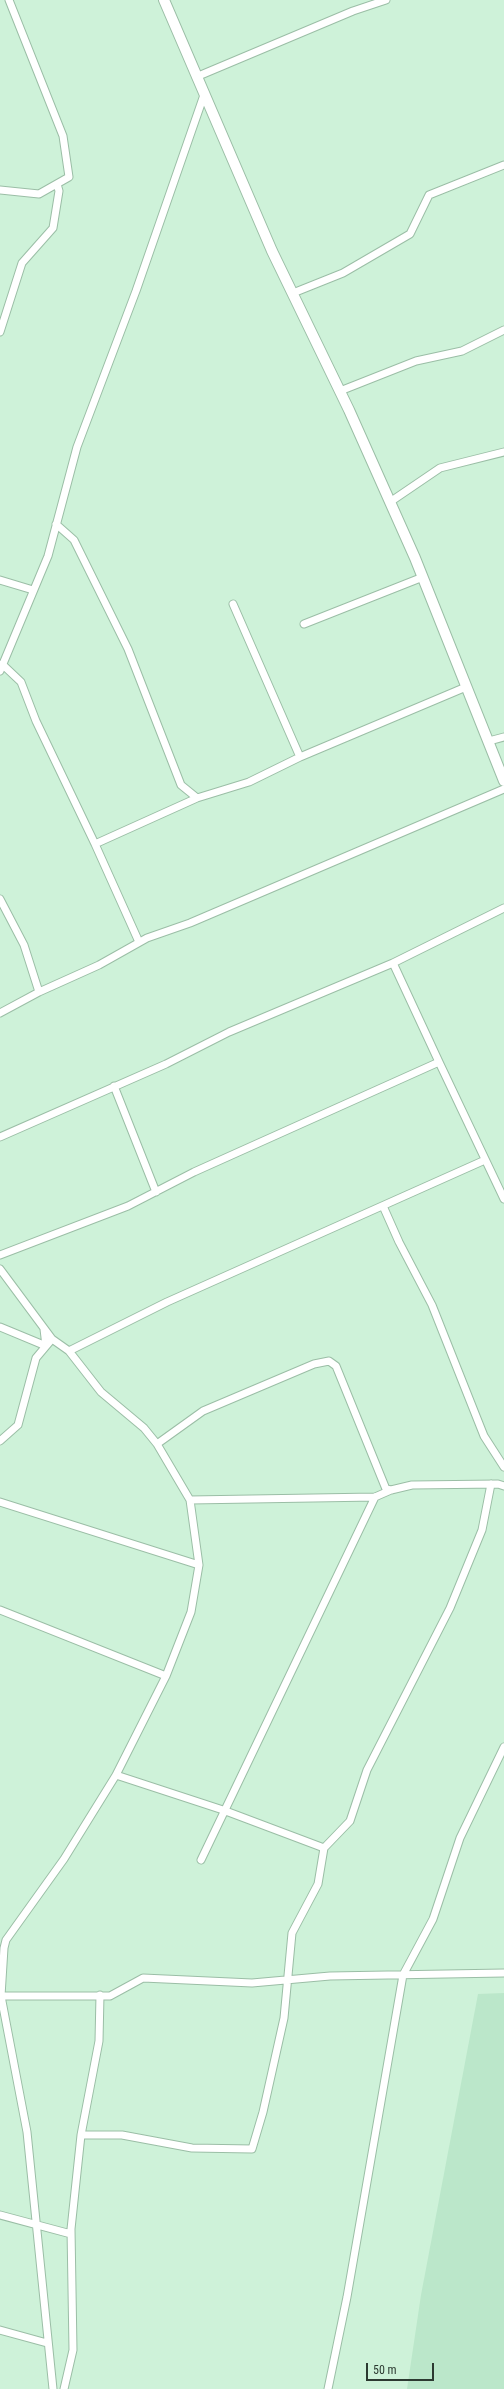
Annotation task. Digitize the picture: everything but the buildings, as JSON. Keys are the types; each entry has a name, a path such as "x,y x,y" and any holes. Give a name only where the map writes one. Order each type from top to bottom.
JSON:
{"street":[{"path":"0,190 40,194 69,177 63,136 8,0"},
{"path":"164,0 204,95 293,293 340,391 423,577 504,781"},
{"path":"196,77 353,11 386,0"},
{"path":"139,942 95,844 36,721 21,682 1,667 48,556 76,447 133,297 204,95"},
{"path":"293,293 343,273 410,234 429,195 482,176 504,165"},
{"path":"0,332 22,263 53,228 60,191 57,184"},
{"path":"340,391 416,361 462,351 504,330"},
{"path":"390,502 440,468 504,452"},
{"path":"56,524 74,540 128,649 181,785 197,798"},
{"path":"304,624 423,577"},
{"path":"0,580 33,590"},
{"path":"233,604 300,757"},
{"path":"95,844 197,798 250,782 300,757 466,687"},
{"path":"489,741 504,737"},
{"path":"0,1013 39,992 99,965 139,942 190,923 504,789"},
{"path":"0,899 24,945 39,992"},
{"path":"0,1137 166,1064 229,1032 393,963 504,908"},
{"path":"393,963 504,1199"},
{"path":"0,1255 128,1206 194,1172 439,1062"},
{"path":"114,1086 156,1192"},
{"path":"69,1352 167,1302 485,1160"},
{"path":"383,1206 399,1242 432,1305 484,1436 504,1467"},
{"path":"0,1269 52,1339 69,1352 101,1392 144,1428 157,1444 190,1500 199,1565 191,1612 166,1676 116,1775 64,1859 6,1940 0,1996 27,2132 47,2343 53,2389"},
{"path":"0,1327 46,1346"},
{"path":"44,1327 46,1346"},
{"path":"0,1441 18,1425 36,1358 52,1339"},
{"path":"157,1444 203,1411 314,1364 328,1361 336,1366 386,1489 391,1490"},
{"path":"190,1500 375,1497 391,1490 412,1485 491,1484 504,1486"},
{"path":"81,2135 122,2135 192,2148 252,2149 263,2112 281,2032 289,1980 292,1933 318,1884 324,1848 350,1821 367,1770 450,1608 482,1530 491,1484"},
{"path":"201,1860 223,1810 375,1497"},
{"path":"0,1502 199,1565"},
{"path":"0,1610 166,1676"},
{"path":"328,2389 347,2297 403,1975 433,1919 460,1838 504,1747"},
{"path":"116,1775 223,1810 324,1848"},
{"path":"0,1996 110,1996 143,1978 252,1983 330,1976 504,1973"},
{"path":"64,2389 74,2350 71,2234 81,2135 99,2041 100,1995"},
{"path":"0,2215 71,2234"},
{"path":"0,2330 47,2343"}],"shaded area":[{"path":"504,1993 504,2389 407,2389 421,2295 478,1994"}]}
